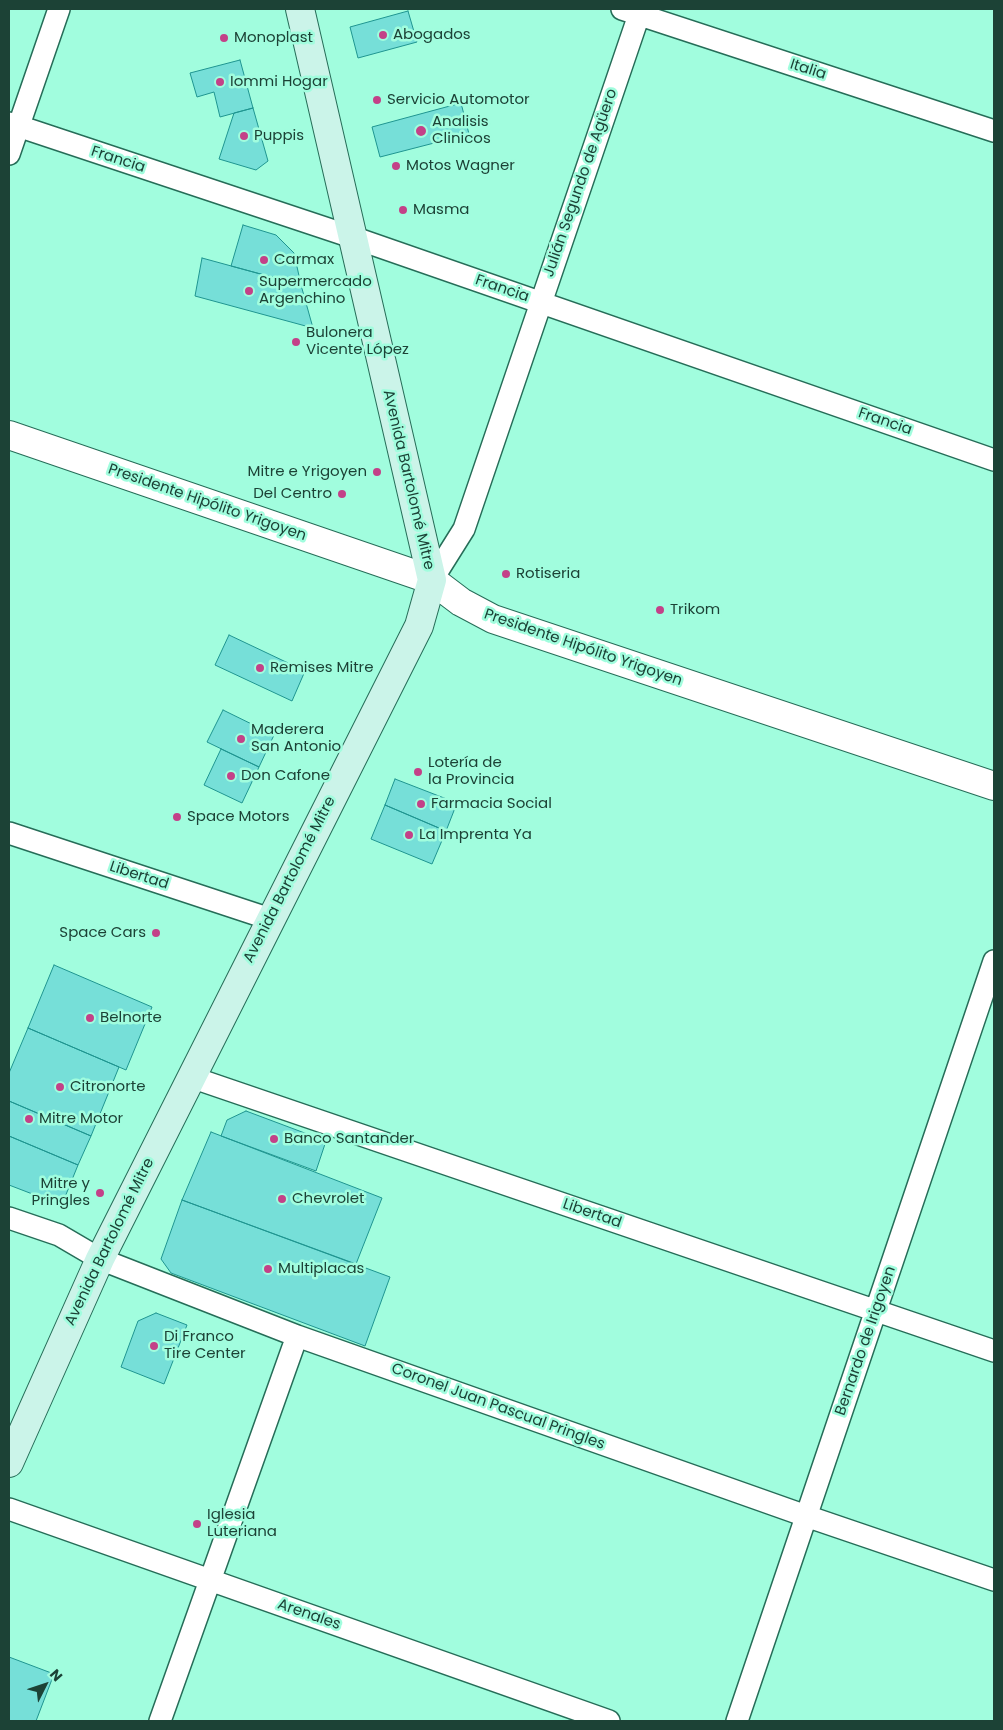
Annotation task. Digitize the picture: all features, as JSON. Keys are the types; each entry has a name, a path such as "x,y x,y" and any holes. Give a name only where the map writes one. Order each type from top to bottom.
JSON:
{"main road":[{"name":"Avenida Bartolomé Mitre","path":"9,1463 100,1259 419,626 432,580 300,9"}],"street":[{"path":"9,154 13,125 59,9"},
{"name":"Italia","path":"634,11 994,132"},
{"name":"Julián Segundo de Agüero","path":"432,580 464,529 634,11"},
{"name":"Francia","path":"13,125 540,302 994,460"},
{"name":"Presidente Hipólito Yrigoyen","path":"9,435 432,580 462,602 493,619 994,786"},
{"name":"Libertad","path":"9,833 270,919"},
{"name":"Bernardo de Irigoyen","path":"737,1721 994,961"},
{"name":"Libertad","path":"191,1077 994,1351"},
{"name":"Coronel Juan Pascual Pringles","path":"9,1218 59,1235 100,1259 297,1336 806,1516 994,1580"},
{"path":"160,1721 297,1336"},
{"name":"Arenales","path":"9,1509 609,1721"}],"building":[{"name":"Abogados","path":"408,11 417,42 358,58 350,27"},
{"name":"Iommi Hogar","path":"240,60 253,108 220,117 214,92 197,97 190,73"},
{"name":"Analisis Clinicos","path":"461,103 469,134 380,157 372,127"},
{"name":"Puppis","path":"253,108 268,161 256,170 219,159 234,113"},
{"name":"Carmax","path":"243,225 276,235 294,253 301,285 231,266"},
{"name":"Supermercado Argenchino","path":"202,258 301,285 313,328 195,296"},
{"name":"Remises Mitre","path":"229,635 305,671 292,701 215,665"},
{"name":"Maderera San Antonio","path":"223,710 274,735 259,767 207,742"},
{"name":"Don Cafone","path":"221,749 259,767 242,803 204,785"},
{"name":"Farmacia Social","path":"395,779 457,803 446,831 385,805"},
{"name":"La Imprenta Ya","path":"385,805 446,831 432,864 371,839"},
{"name":"Belnorte","path":"54,965 152,1007 126,1070 28,1028"},
{"name":"Citronorte","path":"28,1028 119,1067 91,1136 9,1101 9,1073"},
{"name":"Mitre Motor","path":"9,1101 91,1136 78,1165 9,1136"},
{"name":"Banco Santander","path":"246,1111 326,1141 316,1171 221,1136 227,1120"},
{"name":"Chevrolet","path":"211,1132 382,1198 356,1264 182,1200"},
{"path":"9,1136 78,1165 65,1197 48,1200 9,1185"},
{"name":"Multiplacas","path":"182,1200 390,1277 365,1346 171,1273 161,1259"},
{"name":"Di Franco Tire Center","path":"156,1313 187,1325 164,1384 121,1367 138,1321"},
{"path":"9,1657 54,1674 36,1721 9,1721"}],"place":[{"name":"Abogados","path":"383,35"},
{"name":"Monoplast","path":"224,38"},
{"name":"Iommi Hogar","path":"220,82"},
{"name":"Servicio Automotor","path":"377,100"},
{"name":"Analisis Clinicos","path":"421,131"},
{"name":"Puppis","path":"244,136"},
{"name":"Motos Wagner","path":"396,166"},
{"name":"Masma","path":"403,210"},
{"name":"Carmax","path":"264,260"},
{"name":"Supermercado Argenchino","path":"249,291"},
{"name":"Bulonera Vicente López","path":"296,342"},
{"name":"Mitre e Yrigoyen","path":"377,472"},
{"name":"Del Centro","path":"342,494"},
{"name":"Rotiseria","path":"506,574"},
{"name":"Trikom","path":"660,610"},
{"name":"Remises Mitre","path":"260,668"},
{"name":"Maderera San Antonio","path":"241,739"},
{"name":"Lotería de la Provincia","path":"418,772"},
{"name":"Don Cafone","path":"231,776"},
{"name":"Farmacia Social","path":"421,804"},
{"name":"Space Motors","path":"177,817"},
{"name":"La Imprenta Ya","path":"409,835"},
{"name":"Space Cars","path":"156,933"},
{"name":"Belnorte","path":"90,1018"},
{"name":"Citronorte","path":"60,1087"},
{"name":"Mitre Motor","path":"29,1119"},
{"name":"Banco Santander","path":"274,1139"},
{"name":"Mitre y Pringles","path":"100,1193"},
{"name":"Chevrolet","path":"282,1199"},
{"name":"Multiplacas","path":"268,1269"},
{"name":"Di Franco Tire Center","path":"154,1346"},
{"name":"Iglesia Luteriana","path":"197,1524"}]}
